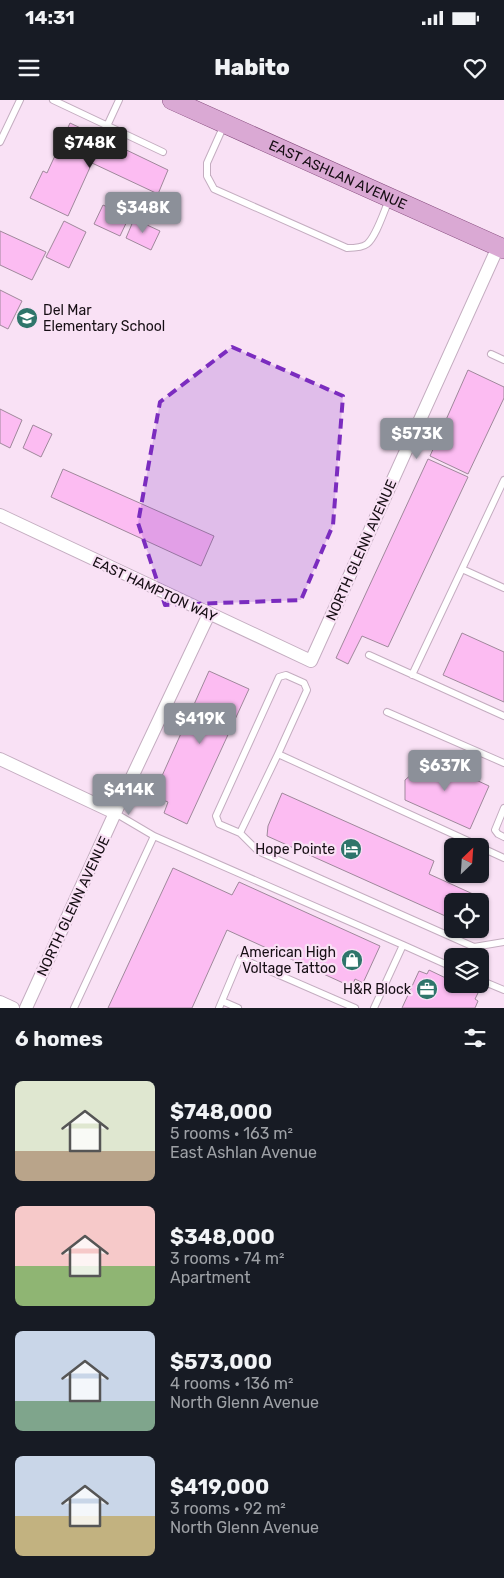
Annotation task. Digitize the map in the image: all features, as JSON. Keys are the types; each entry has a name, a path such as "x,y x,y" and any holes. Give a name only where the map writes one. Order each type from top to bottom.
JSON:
{"main road":[{"name":"EAST ASHLAN AVENUE","path":"172,100 501,248"}],"street":[{"name":"NORTH GLENN AVENUE","path":"310,661 501,248"},
{"name":"EAST HAMPTON WAY","path":"0,515 310,661"},
{"name":"NORTH GLENN AVENUE","path":"26,1008 209,614"},
{"path":"0,759 116,813"},
{"path":"0,1002 13,1008"}],"lane":[{"path":"0,142 20,100"},
{"path":"53,100 163,152"},
{"path":"108,126 119,100"},
{"path":"225,124 207,163 207,176 214,189 347,248 366,244 374,235 390,198"},
{"path":"491,354 504,360"},
{"path":"412,675 504,480"},
{"path":"462,569 503,585"},
{"path":"369,655 504,716"},
{"path":"240,834 307,690 304,683 286,675 279,677 216,816 219,824 240,834 258,851 474,948 504,942"},
{"path":"387,712 504,763"},
{"path":"278,754 462,838"},
{"path":"504,808 495,830 504,837"},
{"path":"116,813 154,836 444,963"},
{"path":"74,1008 154,836"},
{"path":"489,850 504,858"},
{"path":"374,1008 403,944"},
{"path":"219,1008 240,958 356,1008"},
{"path":"489,984 504,990"},
{"path":"222,1001 238,1008"}],"highlighted area":[{"path":"232,347 343,396 333,525 301,600 165,605 138,523 160,402"}],"building":[{"path":"70,123 104,139 102,144 113,150 116,145 168,170 158,194 92,163 68,216 30,198 43,171 47,173"},
{"path":"103,205 129,217 120,236 94,224"},
{"path":"134,219 160,231 151,250 126,238"},
{"path":"64,221 86,232 69,268 46,257"},
{"path":"0,231 46,252 32,280 0,265"},
{"path":"0,290 22,301 8,329 0,325"},
{"path":"468,370 504,387 504,398 468,474 430,456"},
{"path":"0,409 22,420 10,448 0,443"},
{"path":"33,425 52,434 41,457 23,448"},
{"path":"428,459 468,477 388,647 362,636 348,664 336,658"},
{"path":"63,469 214,536 201,566 51,497"},
{"path":"462,633 504,652 504,702 443,675"},
{"path":"209,671 249,689 187,824 164,813 168,802 153,796"},
{"path":"426,757 489,786 470,829 405,800 405,780 420,767 421,762"},
{"name":"Hope Pointe","path":"282,793 434,861 429,874 444,881 444,883 449,883 471,893 444,893 444,915 267,836 268,826"},
{"path":"173,868 232,895 239,882 380,946 363,983 355,979 352,987 227,930 192,1008 108,1008"},
{"path":"429,970 444,977 444,993 478,993 475,999 478,1001 475,1008 402,1008 419,971 427,974"}],"place":[{"name":"Del Mar Elementary School","path":"27,318"},
{"name":"Hope Pointe","path":"351,849"},
{"name":"American High Voltage Tattoo","path":"352,960"},
{"name":"H&R Block","path":"427,989"}]}
